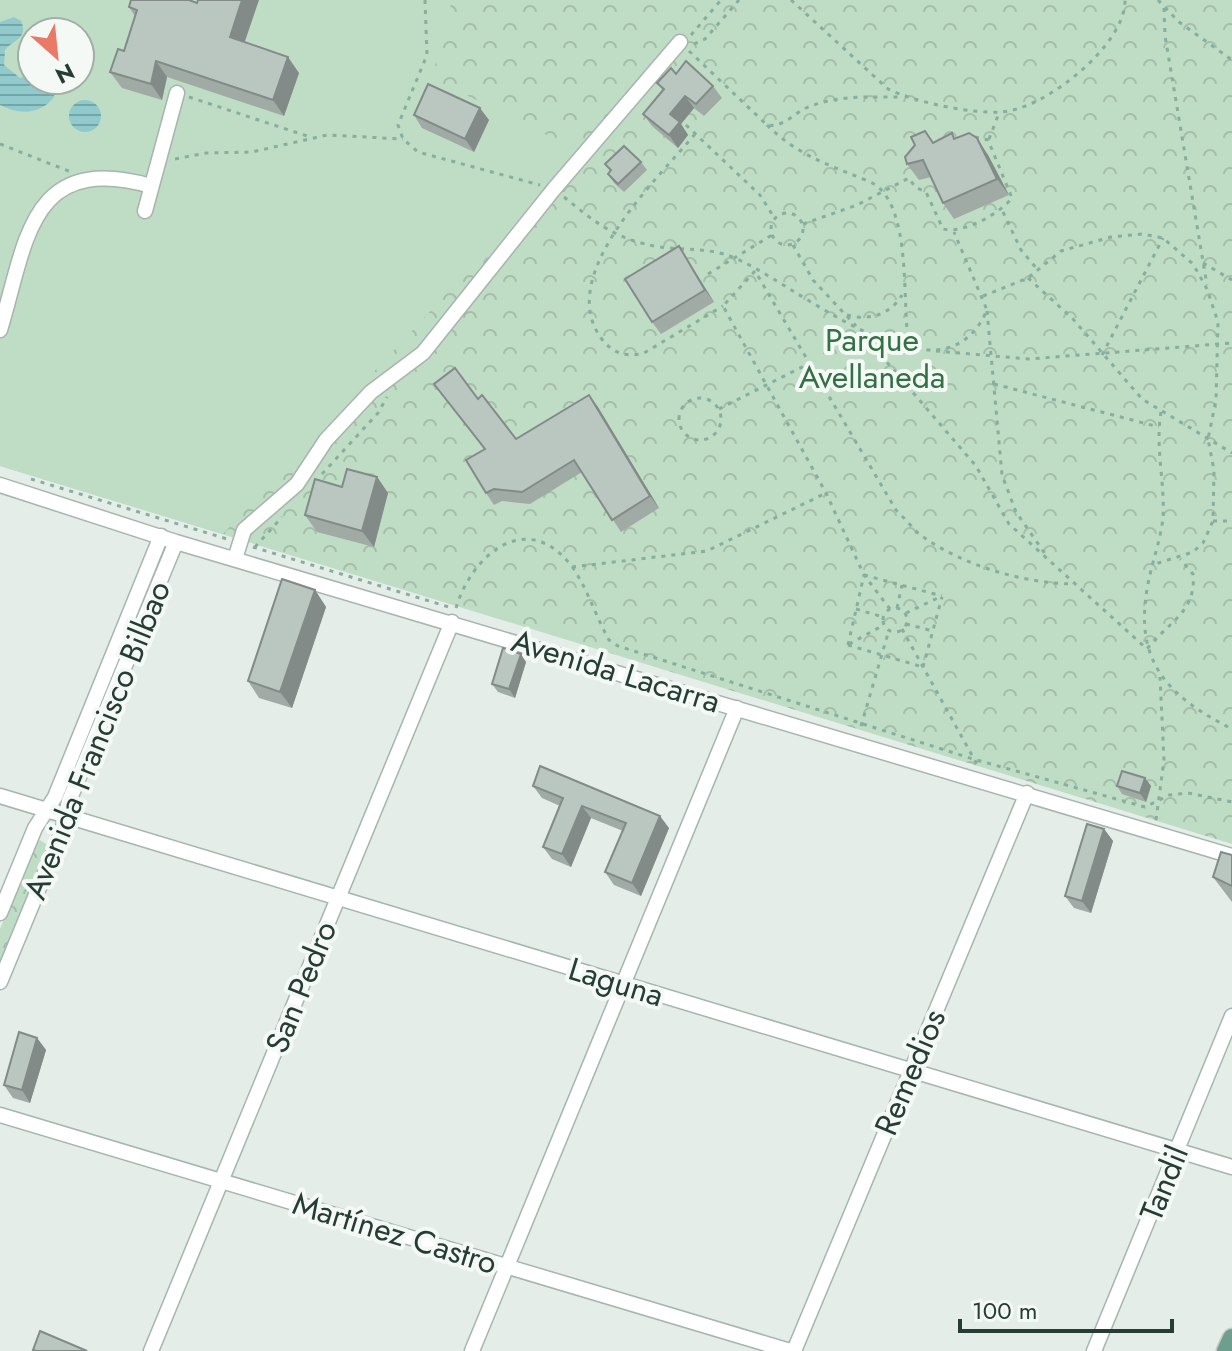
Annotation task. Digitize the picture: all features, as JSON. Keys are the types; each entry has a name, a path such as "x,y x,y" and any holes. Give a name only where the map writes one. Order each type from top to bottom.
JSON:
{"main road":[{"path":"1226,1351 1232,1338"}],"street":[{"path":"235,559 244,530 297,484 326,440 371,392 423,353 554,189 680,42"},
{"path":"145,211 177,93"},
{"path":"0,330 34,220 62,187 88,179 126,179 151,186"},
{"name":"Avenida Lacarra","path":"0,485 176,542 1232,856"},
{"name":"Avenida Francisco Bilbao","path":"0,913 35,828 47,811 161,536"},
{"name":"Avenida Francisco Bilbao","path":"0,982 176,542"},
{"name":"San Pedro","path":"151,1351 452,622"},
{"path":"472,1351 737,708"},
{"name":"Remedios","path":"792,1351 1027,793"},
{"name":"Laguna","path":"0,796 1232,1167"},
{"name":"Tandil","path":"1094,1351 1232,1016"},
{"name":"Martínez Castro","path":"0,1115 792,1351"}],"path":[{"path":"425,0 427,55 398,125 403,139 418,152 554,189 601,228 613,233 658,246 699,249 736,260 860,331 909,346 990,357 1102,355 1232,343"},
{"path":"739,0 705,39 683,45 783,141 821,164 870,181 883,191 901,239 909,346"},
{"path":"791,0 888,89 905,97"},
{"path":"767,125 780,125 807,108 833,99 905,97 999,113 1017,110 1049,93 1108,46 1125,13 1125,0"},
{"path":"1158,0 1189,31 1232,60"},
{"path":"1152,565 1180,559 1203,543 1213,521 1214,470 1208,439 1216,400 1219,344 1218,322 1207,289 1165,36 1164,8"},
{"path":"177,93 309,137"},
{"path":"803,224 857,205 909,178 915,187 926,192 943,229 954,232 1002,210 1012,198 988,140 999,113"},
{"path":"686,125 760,195 775,219 772,235 736,260 708,274"},
{"path":"695,134 613,233 589,290 595,330 618,353 644,353 723,306 755,271"},
{"path":"157,164 206,153 252,152 309,137 403,139"},
{"path":"971,137 988,140"},
{"path":"0,144 88,179"},
{"path":"1002,210 1021,250 1038,270"},
{"path":"775,219 790,214 803,224"},
{"path":"793,245 803,232 803,224"},
{"path":"954,232 987,310 1002,475 1016,512 1055,567"},
{"path":"983,296 1028,278 1061,251 1084,243 1142,234 1163,238 1193,264 1207,289"},
{"path":"772,235 784,245 793,245"},
{"path":"1102,355 1163,238"},
{"path":"793,245 813,280 976,466 1009,524 1147,649"},
{"path":"1203,263 1232,280"},
{"path":"755,271 896,510 921,536 1003,573 1041,583 1073,584"},
{"path":"1028,278 1073,319 1142,399 1232,453"},
{"path":"844,314 862,319 881,314 895,307 903,294"},
{"path":"723,306 826,493 864,575 890,609"},
{"path":"929,350 962,343 973,334 987,310"},
{"path":"719,409 809,363"},
{"path":"994,384 1159,427"},
{"path":"708,399 719,409 721,422 710,438 690,438 681,429 679,415 687,402 708,399"},
{"path":"1161,412 1163,519 1145,603 1147,649 1160,677 1175,694 1232,729"},
{"path":"572,567 707,551 826,493"},
{"path":"1213,521 1232,521"},
{"path":"452,622 471,572 493,548 509,541 543,544 572,567 609,640 618,646 861,725 1145,807 1188,793 1232,802"},
{"path":"1147,649 1187,609 1192,598 1193,574 1180,559"},
{"path":"864,575 942,596"},
{"path":"848,645 864,575"},
{"path":"897,608 902,585"},
{"path":"905,614 942,596"},
{"path":"923,667 942,596"},
{"path":"897,608 905,614 906,624 902,629 889,630 884,625 883,617 890,609 897,608"},
{"path":"856,609 883,617"},
{"path":"906,624 933,631"},
{"path":"848,645 884,625"},
{"path":"902,629 988,782"},
{"path":"856,743 889,630"},
{"path":"848,645 923,667"},
{"path":"1153,832 1161,800 1164,760 1160,677"}],"green space":[{"name":"Parque Avellaneda","path":"0,0 1232,0 1232,844 0,466"},
{"path":"0,0 452,0 432,78 579,151 223,534 0,466"},
{"path":"40,840 49,846 0,967 0,929 35,844"}],"water":[{"path":"16,18 16,41 5,50 4,65 16,75 16,96 54,96 36,110 22,112 0,105 0,22"},
{"path":"85,100 97,104 101,116 97,128 85,132 73,128 69,116 73,104"}],"building":[{"path":"131,0 189,0 197,3 198,0 242,0 230,37 288,57 273,100 156,61 151,84 110,72 118,49 124,51 137,10 129,7"},
{"path":"686,61 713,86 696,104 685,96 670,114 680,122 669,135 643,114 664,89 657,83 671,68 676,74"},
{"path":"428,84 480,108 465,139 414,115"},
{"path":"925,131 933,143 952,133 954,139 969,133 977,138 997,179 943,203 923,160 907,164 905,157 915,145 911,137"},
{"path":"624,146 641,162 618,184 608,174 611,170 605,164"},
{"path":"679,246 705,290 652,322 625,279"},
{"path":"455,368 478,399 482,395 516,439 589,395 650,496 612,520 574,460 522,492 494,489 486,493 466,460 485,449 434,384"},
{"path":"347,469 377,477 362,531 305,515 315,479 342,487"},
{"path":"282,579 315,590 280,692 248,681"},
{"path":"503,648 521,654 509,689 492,684"},
{"path":"540,766 660,816 632,883 605,872 626,823 582,806 562,854 543,847 563,798 533,786"},
{"path":"1122,771 1145,778 1140,793 1117,786"},
{"path":"1087,824 1104,829 1082,901 1065,896"},
{"path":"1221,852 1232,855 1232,886 1213,877"},
{"path":"19,1032 37,1038 22,1090 4,1085"},
{"path":"40,1331 87,1351 33,1350"}]}
